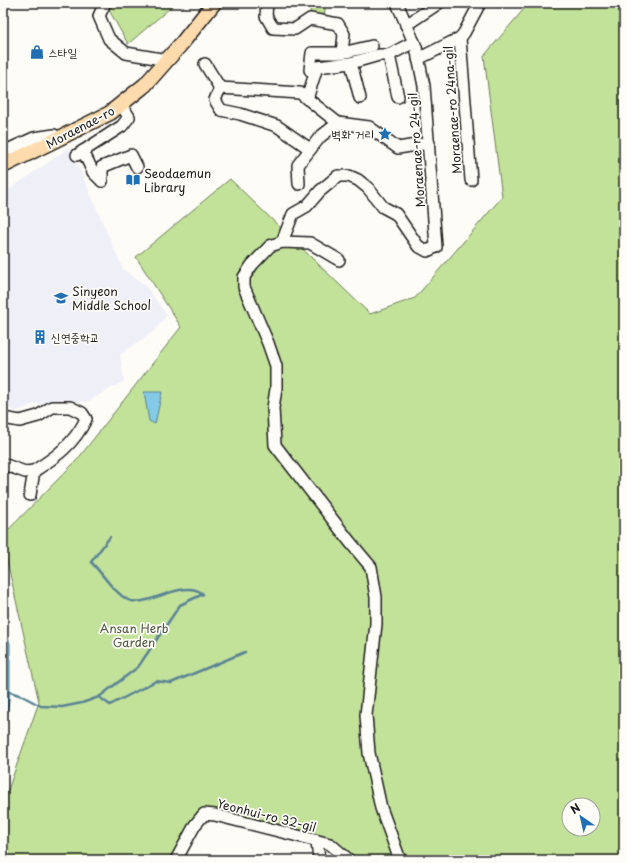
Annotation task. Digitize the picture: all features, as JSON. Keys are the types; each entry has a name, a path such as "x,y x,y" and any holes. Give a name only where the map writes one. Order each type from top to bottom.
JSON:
{"main road":[{"name":"Moraenae-ro","path":"3,166 54,134 110,113 145,85 214,3"}],"street":[{"path":"105,3 99,16 109,39 126,53 167,60"},
{"path":"267,3 266,16 273,28 295,29 310,19 338,24 344,34 342,53"},
{"name":"Moraenae-ro 24-gil","path":"282,242 293,214 307,206 320,191 338,176 349,176 358,180 368,188 383,207 396,214 418,246 426,251 436,247 424,86 414,42 397,3"},
{"path":"406,25 439,3"},
{"name":"Moraenae-ro 24na-gil","path":"418,59 460,38 480,3"},
{"name":"Moraenae-ro 24na-gil","path":"460,38 470,180"},
{"path":"307,99 317,67 351,63 379,55 389,55 414,42"},
{"path":"310,70 312,53 342,53 372,46"},
{"name":"Moraenae-ro 24-gil","path":"389,55 398,97"},
{"path":"351,63 360,98"},
{"path":"205,64 220,88"},
{"path":"220,88 300,93 338,123 369,127 398,148 429,143"},
{"path":"220,88 215,100 221,110 240,114 277,126 310,149"},
{"path":"121,104 129,117 122,126 80,153 93,172 102,181 102,167 131,155 137,167"},
{"path":"299,184 298,165 320,137 338,123"},
{"path":"4,151 34,138 54,134"},
{"path":"339,260 310,243 282,242 270,246 252,265 244,277 244,287 276,366 276,389 273,408 275,445 345,536 371,567 376,596 376,624 366,715 369,753 381,808 400,860"},
{"path":"3,418 20,421 38,416 52,407 70,407 82,413 86,419 80,431 70,444 34,471 25,472 3,464"},
{"path":"30,495 34,471"},
{"name":"Yeonhui-ro 32-gil","path":"176,860 195,825 204,814 215,814 330,844 349,860"},
{"path":"317,841 319,860"}],"shaded area":[{"path":"70,147 123,269 145,285 167,315 155,330 120,355 124,381 89,401 34,404 15,412 3,404 3,194"}],"green space":[{"path":"105,3 176,3 128,44"},
{"path":"311,3 326,3 324,16 310,14"},
{"name":"Ansan Herb Garden","path":"529,3 624,3 624,860 349,860 330,844 204,814 176,860 3,860 3,804 39,702 3,543 3,535 77,460 181,327 136,257 230,179 370,314 415,298 502,197 484,56"}],"water":[{"path":"144,392 162,392 155,424 149,421"},
{"path":"3,627 10,643 10,692 3,745"}],"waterway":[{"path":"10,692 22,696 41,706 62,707 82,703 99,697 138,667 180,605 203,594 195,590 186,589 136,602 123,597 113,588 91,562 110,537"},
{"path":"99,697 110,705 156,681 171,683 245,652"}],"place":[{"name":"스타일","path":"37,52"},
{"name":"벽화 거리","path":"385,134"},
{"name":"Seodaemun Library","path":"133,180"},
{"name":"Sinyeon Middle School","path":"61,298"},
{"name":"신연중학교","path":"40,337"}]}
